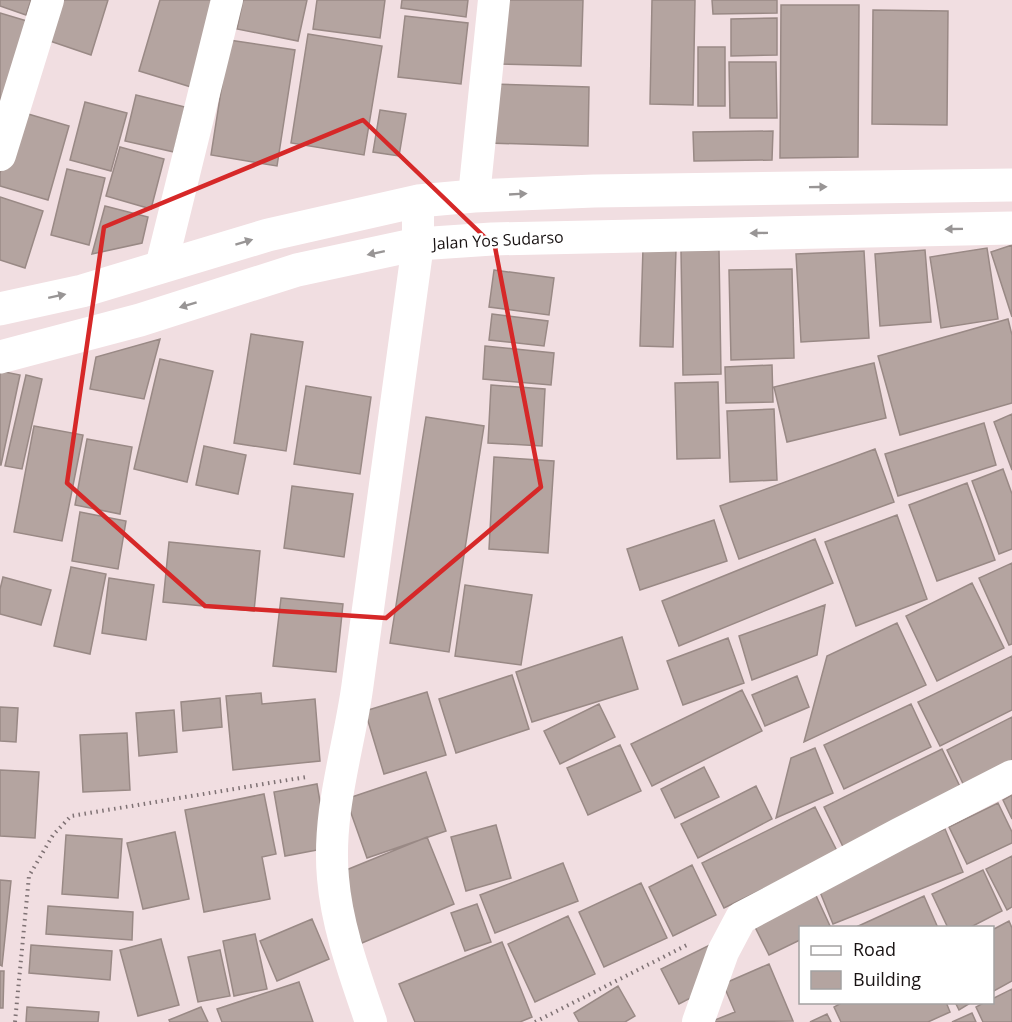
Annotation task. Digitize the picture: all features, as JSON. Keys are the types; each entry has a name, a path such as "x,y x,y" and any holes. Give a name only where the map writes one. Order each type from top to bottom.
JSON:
{"main road":[{"path":"0,309 82,291 268,235 418,201 474,196 676,189 1012,185"},
{"name":"Jalan Yos Sudarso","path":"0,357 140,320 297,270 418,244 514,238 1012,228"}],"street":[{"path":"0,155 48,0"},
{"path":"161,267 227,0"},
{"path":"474,196 494,0"},
{"path":"371,1022 349,956 333,879 332,848 335,802 354,708 418,244 418,201"},
{"path":"698,1022 723,952 741,918 1012,776"}],"path":[{"path":"15,1022 29,876 53,835 71,816 342,771"},
{"path":"535,1022 690,944"}],"highlighted area":[{"path":"363,120 495,247 541,487 386,618 205,606 67,483 104,227"}],"building":[{"path":"0,0 31,0 26,15 0,6"},
{"path":"56,0 108,0 91,55 44,39"},
{"path":"160,0 217,0 191,87 139,71"},
{"path":"243,0 307,0 298,41 237,29"},
{"path":"317,0 385,0 380,38 313,29"},
{"path":"402,0 468,0 466,17 401,8"},
{"path":"502,0 583,0 581,66 500,64"},
{"path":"652,0 695,0 693,105 650,104"},
{"path":"712,0 777,0 777,13 713,14"},
{"path":"781,5 859,5 858,157 780,158"},
{"path":"873,10 948,11 947,125 872,124"},
{"path":"0,13 27,21 0,113"},
{"path":"405,16 468,23 461,84 398,77"},
{"path":"777,18 777,55 731,56 731,19"},
{"path":"308,34 382,46 364,155 291,143"},
{"path":"229,40 295,50 277,166 211,155"},
{"path":"698,47 725,47 725,106 698,106"},
{"path":"729,62 776,62 777,118 730,118"},
{"path":"490,84 589,87 588,146 488,143"},
{"path":"136,95 185,107 174,152 125,141"},
{"path":"85,102 127,113 111,171 70,160"},
{"path":"380,110 406,114 399,156 373,152"},
{"path":"18,111 69,126 48,200 0,186 0,173"},
{"path":"773,131 772,160 694,161 693,132"},
{"path":"120,147 164,159 151,209 106,196"},
{"path":"67,169 105,178 89,245 51,235"},
{"path":"0,197 43,211 25,268 0,260"},
{"path":"105,206 148,217 142,243 92,254"},
{"path":"1012,245 1012,317 991,252"},
{"path":"643,248 676,249 673,347 640,346"},
{"path":"987,248 998,319 941,328 930,257"},
{"path":"719,250 721,374 683,375 681,251"},
{"path":"925,250 931,322 880,326 875,254"},
{"path":"864,251 869,338 801,342 796,254"},
{"path":"792,269 794,358 731,360 729,270"},
{"path":"494,270 554,278 549,315 489,307"},
{"path":"492,314 548,321 544,346 489,340"},
{"path":"1008,319 1012,335 1012,403 900,435 878,356"},
{"path":"251,334 303,342 286,451 234,443"},
{"path":"160,339 144,399 90,389 96,357"},
{"path":"485,346 554,353 551,385 483,379"},
{"path":"160,359 213,371 187,482 134,469"},
{"path":"874,363 886,418 787,442 774,387"},
{"path":"772,365 773,402 726,403 725,367"},
{"path":"0,371 20,375 1,465 0,465"},
{"path":"26,375 42,379 22,469 5,466"},
{"path":"718,382 720,458 677,459 675,383"},
{"path":"491,385 545,389 542,446 488,443"},
{"path":"306,386 371,397 360,474 294,464"},
{"path":"774,409 777,480 730,482 727,411"},
{"path":"1012,414 1012,470 994,422"},
{"path":"426,417 484,426 449,652 390,643"},
{"path":"984,423 996,465 898,496 885,454"},
{"path":"34,426 83,435 62,541 14,532"},
{"path":"87,439 132,447 120,514 75,505"},
{"path":"204,446 246,455 238,494 196,485"},
{"path":"875,449 894,502 739,559 720,506"},
{"path":"494,457 554,461 548,553 489,549"},
{"path":"1003,469 1012,494 1012,549 999,554 972,481"},
{"path":"967,483 995,560 937,581 909,505"},
{"path":"292,486 353,494 344,557 284,548"},
{"path":"80,512 126,521 118,569 72,561"},
{"path":"897,515 927,599 856,626 825,542"},
{"path":"714,520 727,561 640,590 627,549"},
{"path":"815,539 833,583 679,646 662,601"},
{"path":"169,542 260,551 254,611 163,602"},
{"path":"1012,563 1012,644 1009,645 979,578"},
{"path":"71,567 106,574 90,654 54,646"},
{"path":"3,577 51,590 41,625 0,614 0,589"},
{"path":"109,578 154,585 146,640 102,633"},
{"path":"972,583 1004,648 937,681 906,616"},
{"path":"465,585 532,595 521,665 455,656"},
{"path":"281,598 343,604 336,672 273,666"},
{"path":"825,605 817,655 752,680 739,636"},
{"path":"897,623 926,685 804,742 827,656"},
{"path":"622,637 638,689 532,722 516,672"},
{"path":"728,638 744,683 683,705 667,661"},
{"path":"1012,656 1012,710 940,746 918,702"},
{"path":"512,675 529,729 456,753 439,699"},
{"path":"797,676 809,707 765,726 752,695"},
{"path":"742,690 762,731 652,786 631,744"},
{"path":"427,692 446,755 384,774 365,711"},
{"path":"261,693 262,704 315,699 320,761 233,770 226,696"},
{"path":"220,698 222,727 183,731 181,702"},
{"path":"599,704 615,737 560,764 544,731"},
{"path":"911,704 931,747 844,789 824,745"},
{"path":"0,707 18,708 16,742 0,741"},
{"path":"174,710 177,752 139,756 136,713"},
{"path":"1012,717 1012,769 967,792 947,750"},
{"path":"127,733 130,790 83,792 80,735"},
{"path":"620,745 641,791 588,815 567,768"},
{"path":"815,748 833,793 776,818 791,758"},
{"path":"942,749 964,795 846,853 824,807"},
{"path":"704,767 719,797 675,818 661,789"},
{"path":"0,770 39,772 35,838 0,836"},
{"path":"426,772 446,831 367,858 346,799"},
{"path":"317,784 328,848 285,856 274,792"},
{"path":"756,786 772,819 698,858 681,824"},
{"path":"264,794 276,854 262,857 270,899 204,912 185,810"},
{"path":"1012,795 1012,819 1003,800"},
{"path":"998,803 1012,832 1012,843 967,864 949,827"},
{"path":"815,807 838,853 724,908 702,863"},
{"path":"496,825 511,878 466,891 451,837"},
{"path":"945,829 963,872 833,924 816,882"},
{"path":"175,832 189,899 143,909 127,843"},
{"path":"66,835 122,839 118,898 62,894"},
{"path":"427,837 454,904 362,943 334,875"},
{"path":"1012,856 1012,907 1007,910 986,869"},
{"path":"563,863 578,901 495,933 480,895"},
{"path":"692,865 716,915 673,936 649,887"},
{"path":"983,870 1002,911 973,926 947,926 932,894"},
{"path":"0,880 11,881 2,966 0,965"},
{"path":"641,883 667,938 604,967 579,912"},
{"path":"813,889 830,926 799,926 799,940 769,955 751,919"},
{"path":"924,896 937,926 858,926"},
{"path":"477,904 491,942 465,951 451,913"},
{"path":"48,906 133,912 132,940 46,934"},
{"path":"568,916 595,974 535,1002 508,944"},
{"path":"312,919 329,959 277,981 260,941"},
{"path":"1009,921 1012,928 1012,981 994,991 994,929"},
{"path":"255,934 267,989 234,996 223,941"},
{"path":"161,939 179,1005 138,1016 120,950"},
{"path":"722,939 702,992 679,1004 661,969"},
{"path":"502,942 532,1017 520,1022 415,1022 399,984"},
{"path":"31,945 112,951 110,980 29,973"},
{"path":"220,950 230,996 198,1002 188,957"},
{"path":"769,964 793,1021 710,1022 735,1012 723,984"},
{"path":"0,971 4,971 3,1008 0,1008"},
{"path":"299,982 313,1022 222,1022 217,1009"},
{"path":"618,986 635,1016 625,1022 579,1022 574,1013"},
{"path":"1012,989 1012,1022 983,1022 976,1007 981,1004 994,1004 994,998"},
{"path":"839,1004 947,1004 950,1012 928,1022 841,1022 834,1007"},
{"path":"956,1004 969,1004 959,1010"},
{"path":"27,1007 99,1012 98,1022 26,1022"},
{"path":"201,1007 208,1022 170,1022 169,1020"},
{"path":"972,1013 976,1022 952,1022"},
{"path":"827,1014 831,1022 810,1022"}]}
